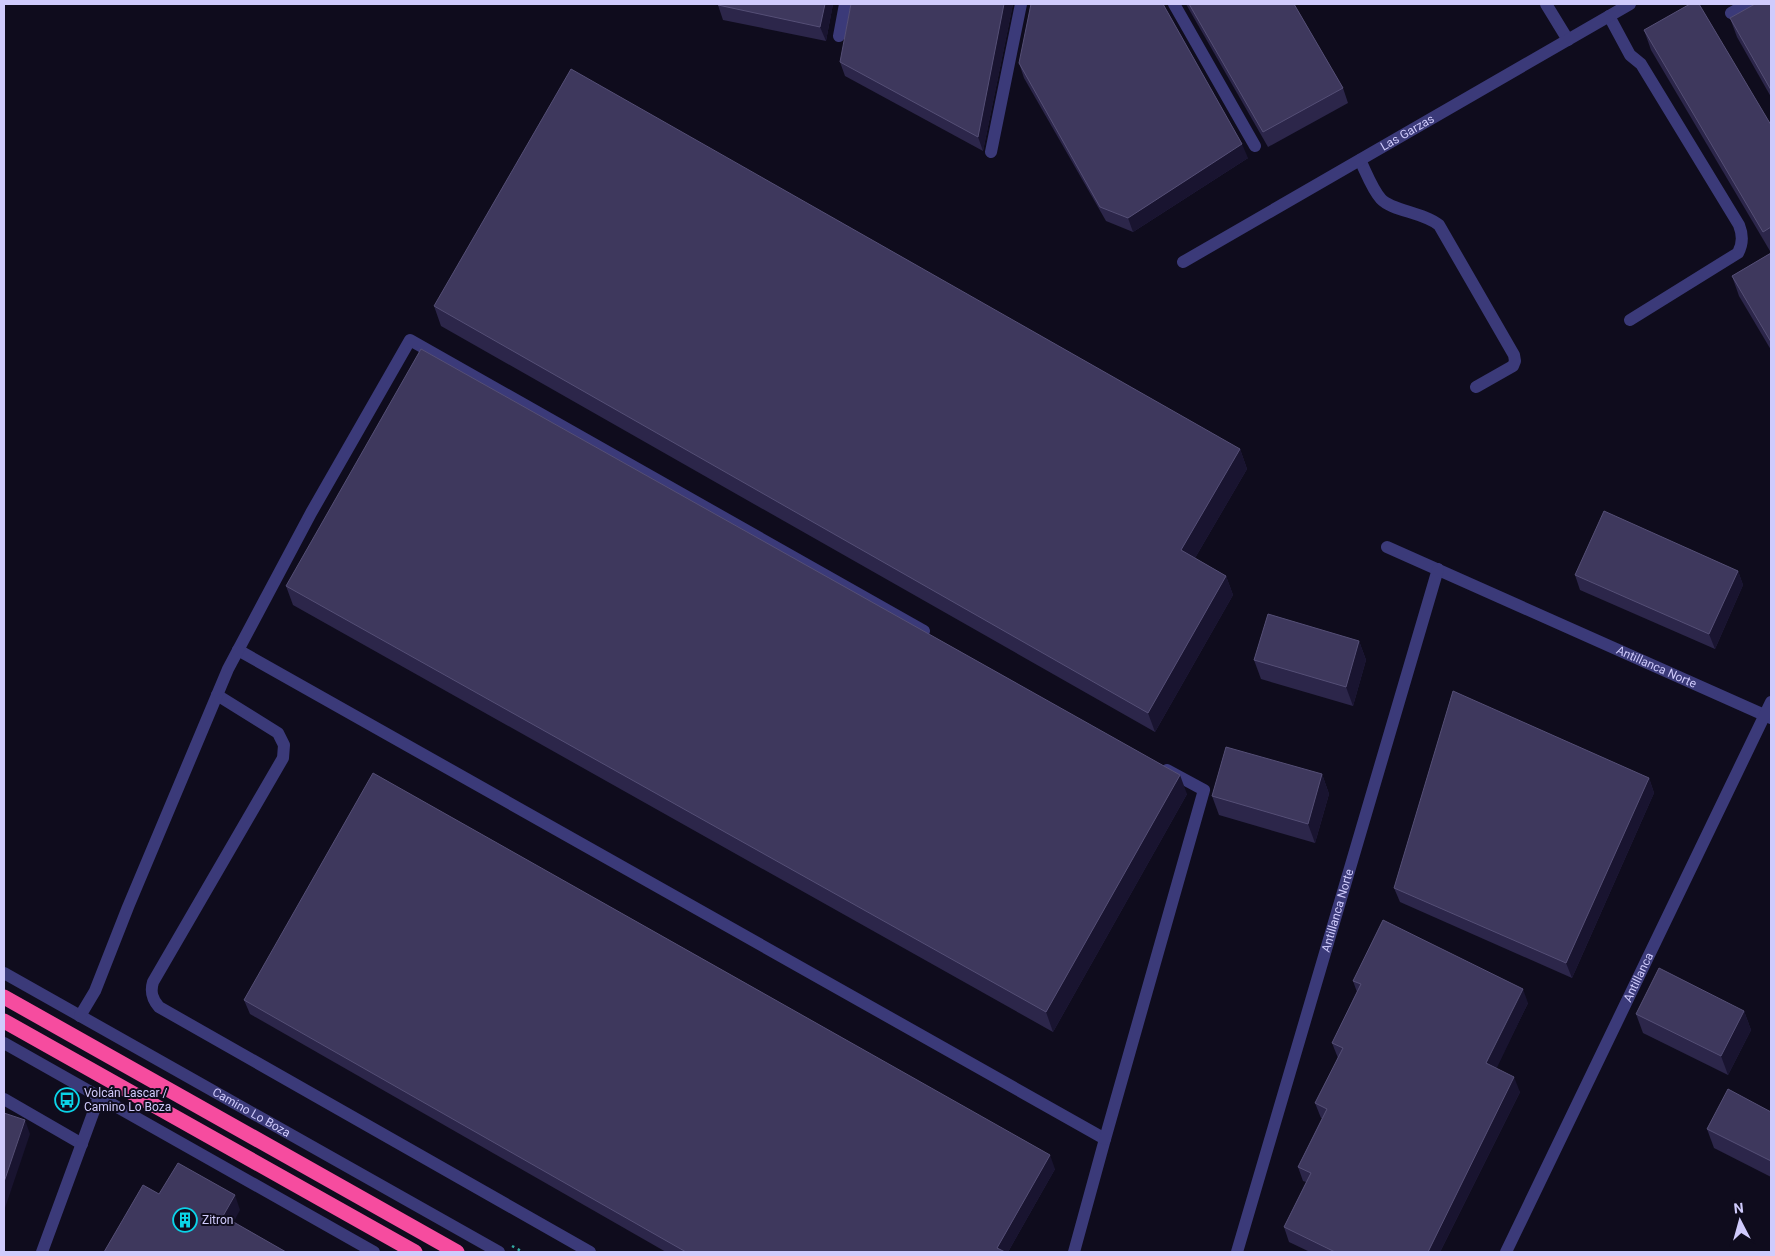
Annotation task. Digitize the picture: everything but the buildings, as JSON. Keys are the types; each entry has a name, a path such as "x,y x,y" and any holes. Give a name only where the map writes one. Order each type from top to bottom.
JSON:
{"highway":[{"path":"4,997 456,1252"},
{"path":"4,1020 415,1252"}],"street":[{"path":"839,36 845,4"},
{"path":"991,152 1020,4"},
{"path":"1174,4 1255,146"},
{"path":"1546,4 1568,40"},
{"name":"Las Garzas","path":"1183,262 1630,4"},
{"path":"1731,13 1747,4"},
{"path":"1609,16 1630,55 1641,64 1739,225 1742,238 1742,246 1738,253 1630,320"},
{"path":"1360,160 1381,200 1394,207 1431,219 1438,225 1514,355 1515,361 1513,366 1476,387"},
{"path":"80,1016 95,991 128,906 217,695 238,650 311,514 410,340 937,638"},
{"name":"Antillanca Norte","path":"1388,547 1768,717"},
{"name":"Antillanca Norte","path":"1238,1252 1438,569"},
{"path":"238,650 1105,1139"},
{"path":"217,695 278,732 284,745 283,758 153,982 151,992 155,1002 159,1007 590,1252"},
{"name":"Antillanca","path":"1506,1252 1768,717 1771,702"},
{"path":"1074,1252 1204,790 1152,761"},
{"name":"Camino Lo Boza","path":"4,973 499,1252"},
{"path":"4,1043 374,1252"},
{"path":"42,1252 99,1097"},
{"path":"4,1099 82,1144"}],"place":[{"name":"Volcán Lascar / Camino Lo Boza","path":"67,1100"},
{"name":"Zitron","path":"185,1220"}]}
